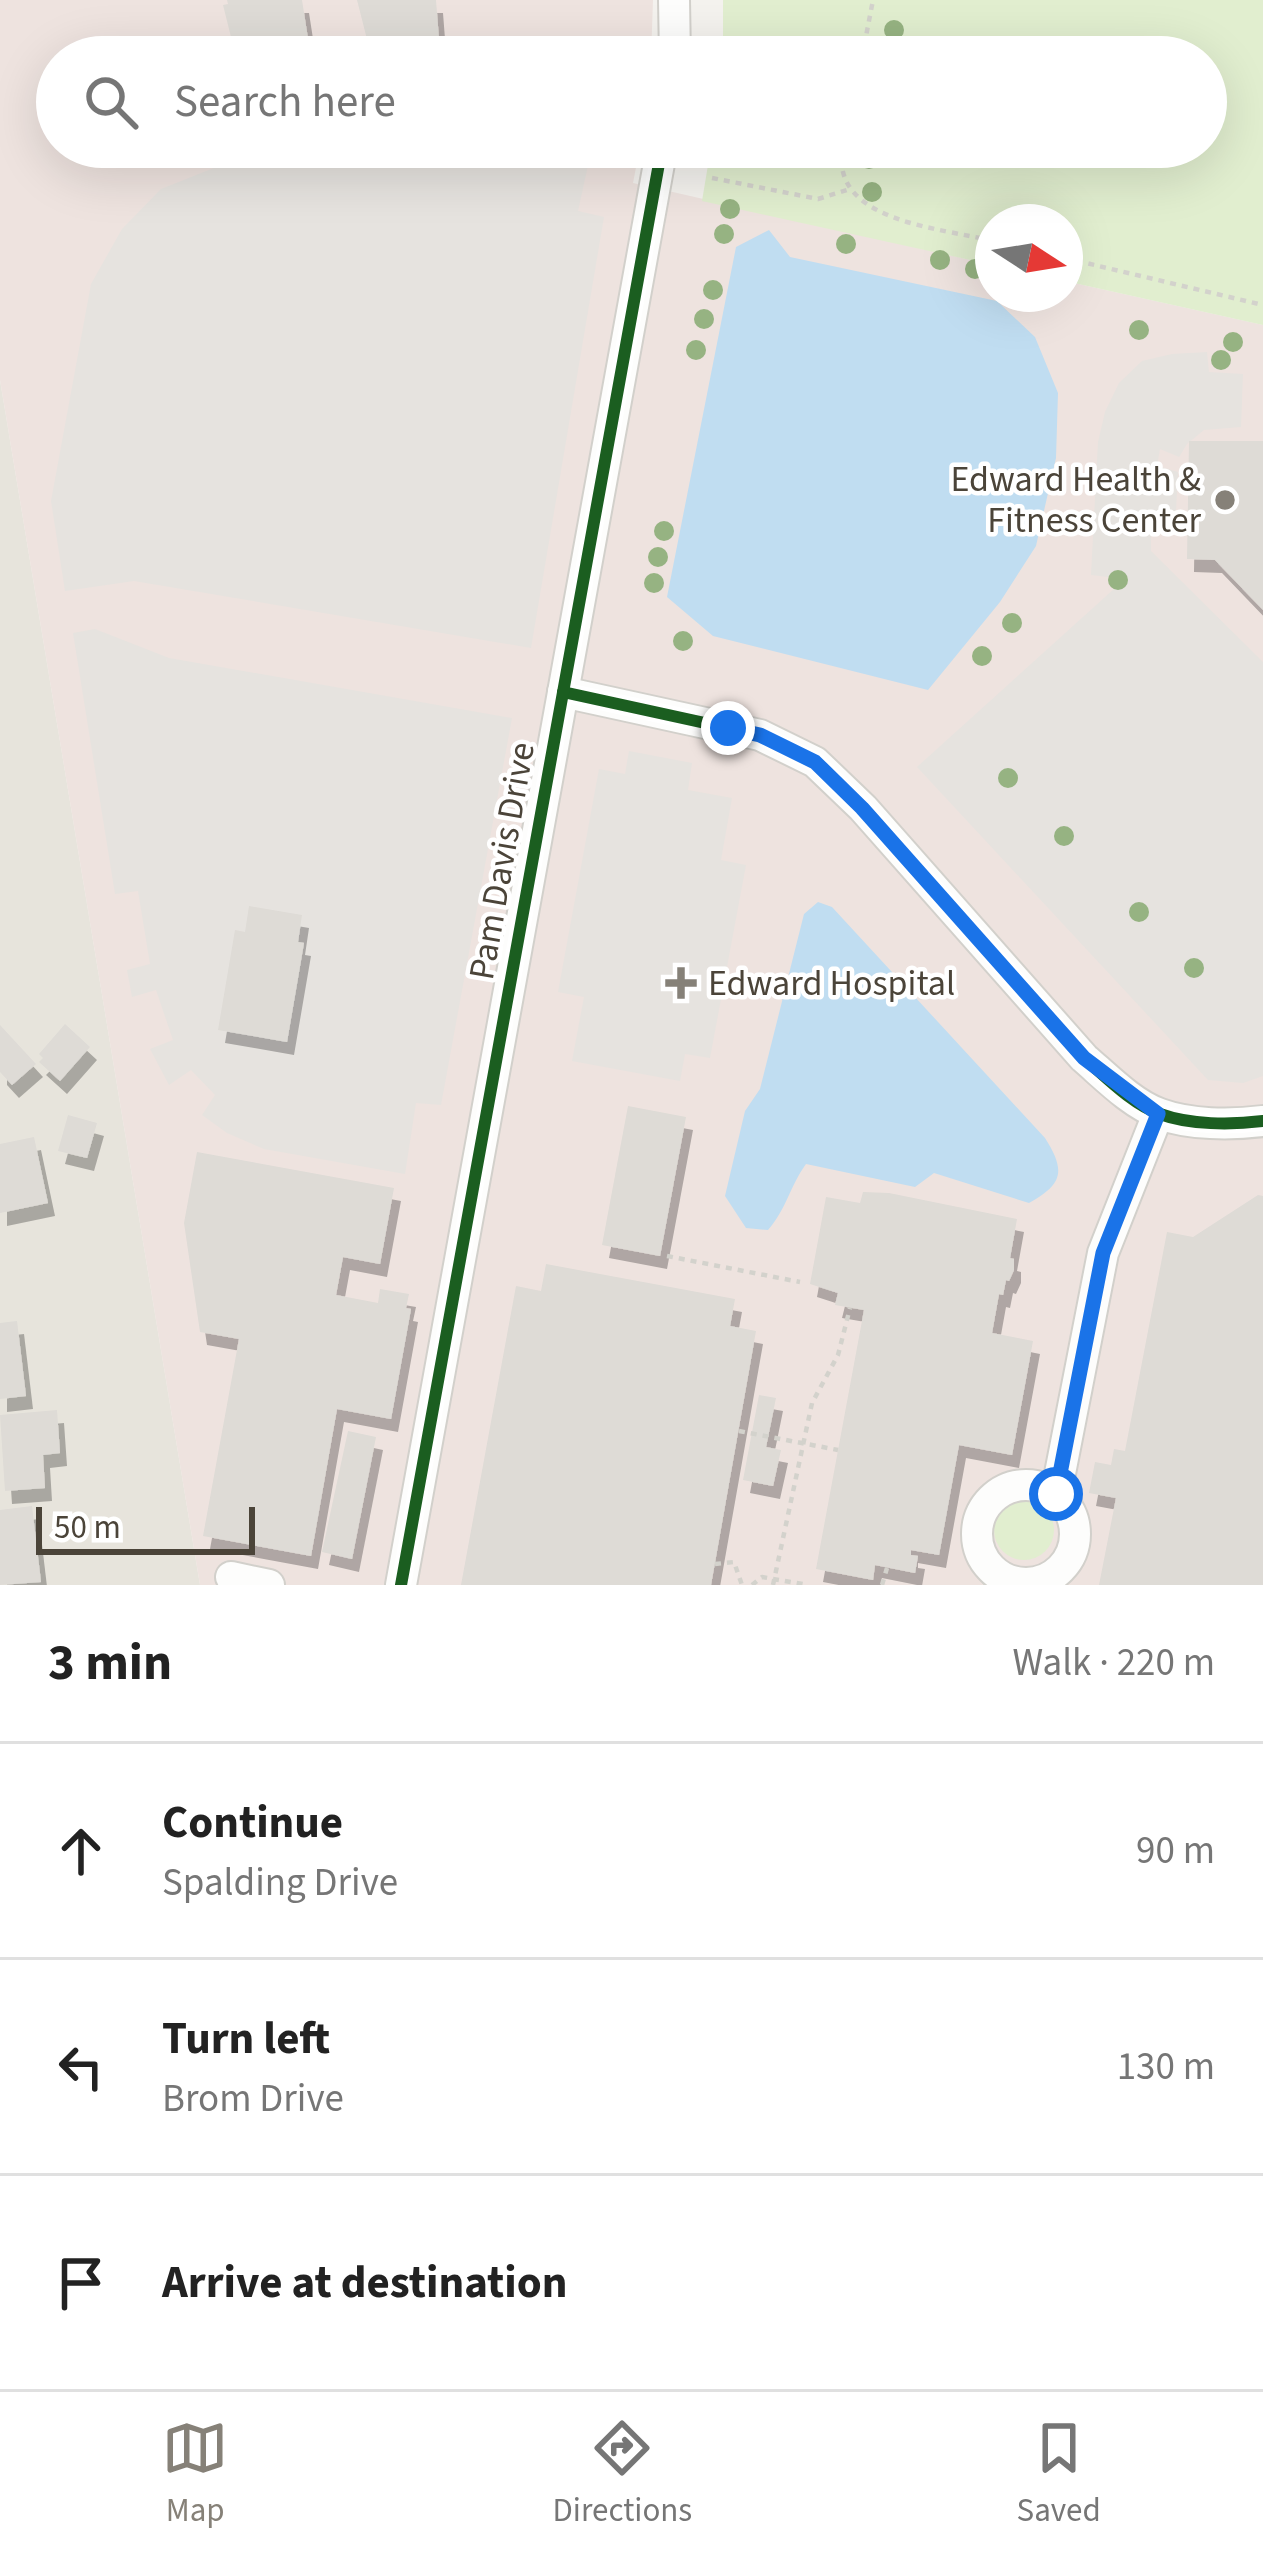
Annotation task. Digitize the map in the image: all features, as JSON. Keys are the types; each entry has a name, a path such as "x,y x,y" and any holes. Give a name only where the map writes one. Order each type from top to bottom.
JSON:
{"street":[{"path":"674,0 675,36"},
{"name":"Pam Davis Drive","path":"401,1585 658,168"},
{"path":"563,692 760,735 815,762 862,808 1084,1058 1158,1114 1204,1122 1263,1121"},
{"path":"1056,1494 1103,1253 1158,1114"},
{"path":"1041,1486 1056,1494 1074,1520 1073,1551 1065,1564 1039,1582 989,1578 977,1543 983,1510 1007,1487 1041,1486"},
{"path":"231,1577 269,1585"}],"path":[{"path":"866,36 873,0"},
{"path":"842,168 862,203 890,216 975,237"},
{"path":"712,178 818,199 850,189"},
{"path":"1083,262 1263,305"},
{"path":"667,1256 800,1282"},
{"path":"773,1582 812,1403 838,1355 850,1308"},
{"path":"739,1431 838,1450"},
{"path":"715,1564 734,1562 742,1585"},
{"path":"882,1585 887,1568"},
{"path":"752,1585 763,1577 808,1585"}],"shaded area":[{"name":"Edward Hospital","path":"0,0 653,0 652,36 36,36 36,168 636,168 633,183 975,261 975,312 1083,312 1083,285 1263,325 1263,1585 200,1585 0,380"},
{"path":"214,168 587,168 578,211 604,217 531,648 134,581 65,591 51,501 91,284 122,229 161,189"},
{"path":"1207,352 1209,372 1243,374 1241,427 1204,430 1179,457 1160,449 1157,466 1178,472 1175,530 1151,531 1151,551 1263,662 1263,1076 1243,1083 1208,1080 917,767 1125,579 1091,575 1098,442 1105,412 1119,383 1142,361"},
{"path":"0,380 200,1585 0,1585"},
{"path":"95,629 169,658 512,718 441,1105 416,1103 405,1174 264,1149 227,1133 202,1115 215,1095 191,1070 169,1085 150,1049 173,1040 156,990 132,997 127,970 150,964 138,891 115,894 73,633"},
{"path":"629,751 692,763 688,790 732,798 721,860 746,865 710,1058 685,1054 680,1081 572,1061 584,997 558,992 599,769 625,774"}],"green space":[{"path":"723,0 1263,0 1263,325 1083,285 1083,204 975,204 975,261 702,201 708,168 1227,168 1227,36 723,36"},
{"path":"1024,1500 1045,1509 1054,1530 1045,1551 1024,1560 1003,1551 994,1530 1003,1509"}],"water":[{"path":"769,230 790,257 975,296 975,312 1009,312 1035,337 1058,393 1056,458 1036,546 1000,602 928,690 713,636 667,597 736,247"},
{"path":"818,902 832,907 1045,1138 1058,1168 1049,1189 1029,1203 934,1173 915,1187 806,1164 768,1230 746,1228 725,1196 745,1111 760,1089 804,914"}],"building":[{"path":"227,0 302,0 308,36 231,36 223,5"},
{"path":"357,0 436,0 439,36 366,36"},
{"name":"Edward Health & Fitness Center","path":"1189,441 1263,441 1263,610 1215,560 1187,559"},
{"path":"249,906 302,915 298,942 304,943 287,1042 218,1030 235,930 245,932"},
{"path":"65,1024 90,1047 60,1081 39,1062 43,1058 39,1054"},
{"path":"0,1025 36,1064 12,1085 0,1072"},
{"path":"628,1106 686,1117 660,1256 602,1245"},
{"path":"68,1115 97,1123 87,1158 58,1151"},
{"path":"34,1137 48,1203 0,1213 0,1144"},
{"path":"197,1152 394,1188 380,1264 343,1257 336,1295 378,1303 380,1289 409,1294 406,1308 411,1309 391,1419 337,1409 311,1556 203,1536 239,1339 200,1332 184,1223"},
{"path":"863,1192 1017,1219 1010,1258 1014,1270 1003,1295 999,1294 992,1333 1033,1341 1012,1455 959,1445 939,1555 911,1550 911,1555 918,1556 915,1573 875,1565 873,1580 816,1569 864,1310 835,1305 838,1293 810,1284 826,1197 860,1203"},
{"path":"1263,1196 1263,1585 1099,1585 1116,1498 1089,1493 1095,1462 1111,1465 1114,1449 1125,1451 1167,1232 1193,1237"},
{"path":"546,1264 735,1299 730,1326 756,1331 711,1585 461,1585 516,1286 541,1291"},
{"path":"17,1321 26,1396 0,1399 0,1323"},
{"path":"759,1395 776,1398 766,1447 781,1450 773,1486 743,1480"},
{"path":"57,1410 60,1453 43,1455 45,1488 5,1491 0,1415"},
{"path":"348,1431 376,1437 352,1559 322,1552"},
{"path":"32,1506 41,1582 0,1585 0,1510"}],"cycle path":[{"path":"401,1585 658,168"},
{"path":"563,692 760,735 815,762 863,808 1084,1058 1120,1089 1150,1110 1172,1118 1211,1123 1263,1121"}],"place":[{"name":"Edward Health & Fitness Center","path":"1225,500"},
{"name":"Edward Hospital","path":"681,983"}],"route":[{"path":"728,728 760,735 815,762 862,808 1084,1058 1158,1114 1103,1253 1056,1494"}]}
